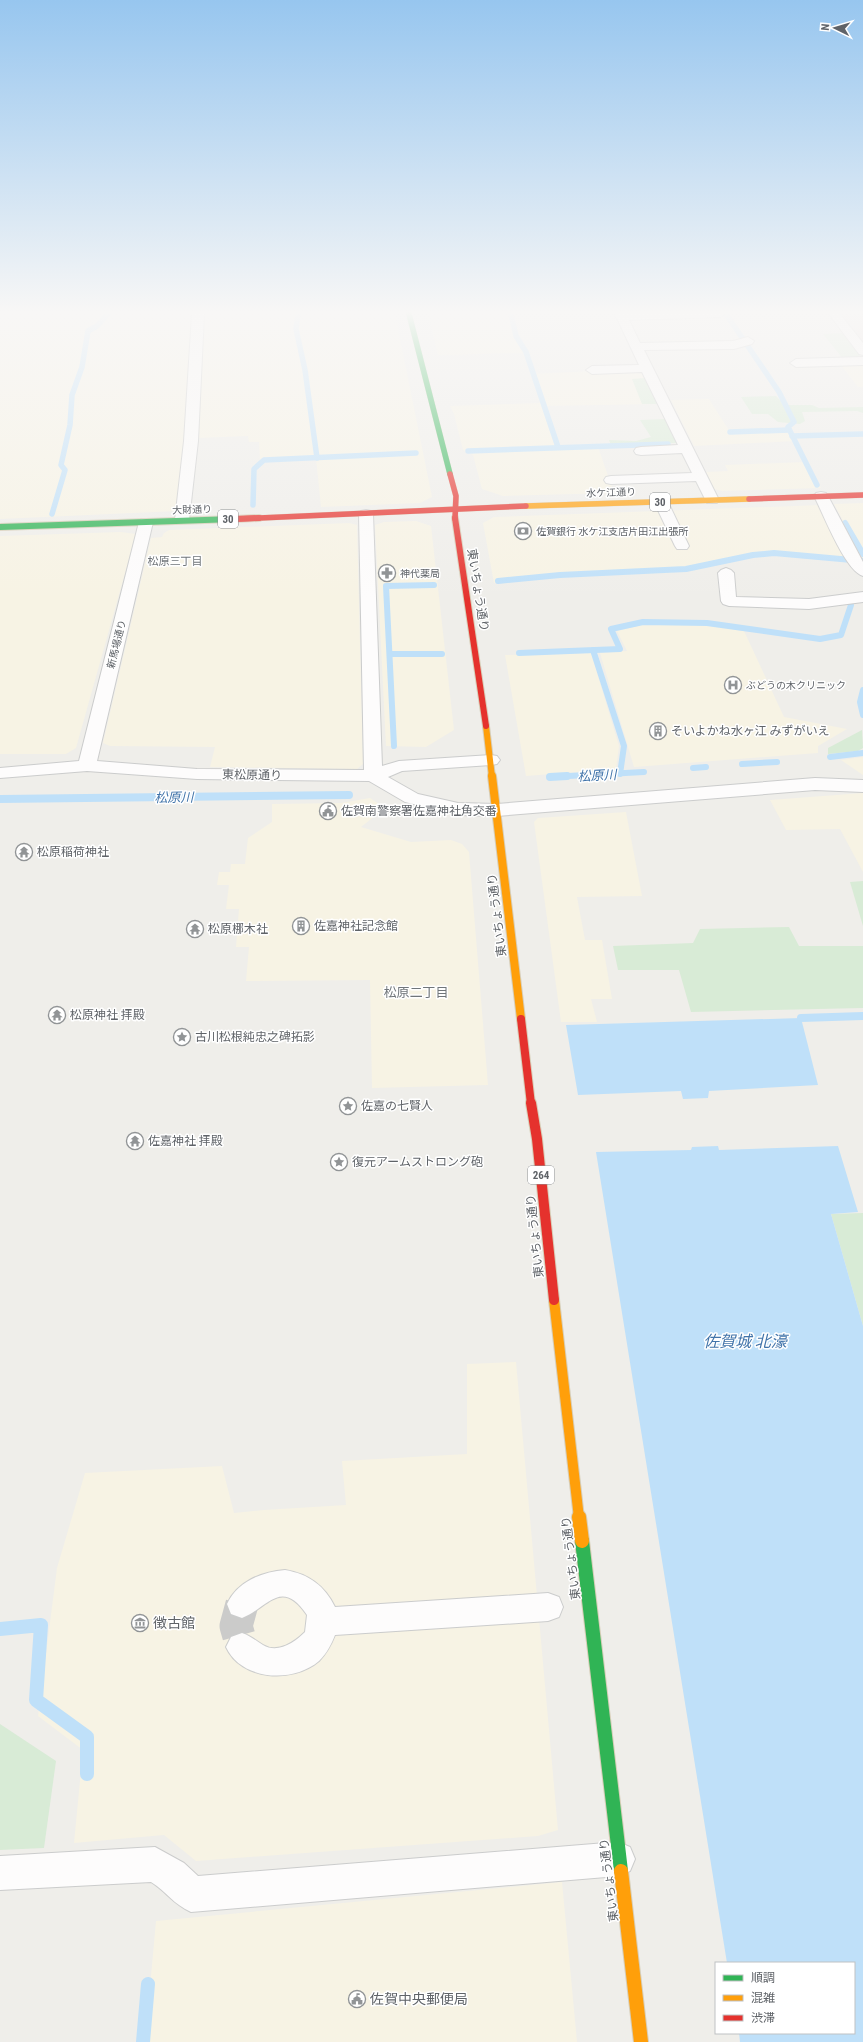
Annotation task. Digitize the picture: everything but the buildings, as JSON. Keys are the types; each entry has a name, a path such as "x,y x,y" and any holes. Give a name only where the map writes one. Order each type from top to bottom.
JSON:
{"main road":[{"name":"東いちょう通り","path":"434,409 455,491 456,508 454,520 491,760 532,1113 537,1140 569,1436 618,1859 641,2042"},
{"name":"水ケ江通り","path":"456,508 863,495"},
{"name":"大財通り","path":"0,527 366,514 456,508"}],"street":[{"path":"182,520 191,441 193,409"},
{"path":"667,409 712,500"},
{"path":"641,451 687,449"},
{"path":"611,480 701,477"},
{"path":"821,496 857,563"},
{"path":"661,502 682,546"},
{"path":"366,514 373,776 399,766 491,760"},
{"name":"新馬場通り","path":"86,766 146,522"},
{"path":"726,573 729,601 809,604 863,597"},
{"name":"東松原通り","path":"0,773 86,766 197,774 373,776 412,798 458,809 497,810 815,784 863,786"},
{"path":"242,1604 257,1590 271,1585 286,1584 299,1587 311,1595 322,1613 323,1622 315,1642 306,1653 293,1659 279,1662 265,1661 253,1656 242,1647"},
{"path":"323,1622 548,1607"},
{"path":"0,1873 155,1864 172,1875 191,1894 618,1859"}],"shaded area":[{"path":"0,409 188,409 187,434 177,511 0,519"},
{"path":"199,409 414,409 432,497 420,503 321,507 316,458 260,460 259,442 249,442 248,436 198,438"},
{"path":"452,409 543,409 556,448 598,447 614,493 503,496 482,489 473,455 463,450"},
{"path":"676,409 716,409 730,432 791,430 795,441 694,446"},
{"path":"806,462 821,488 722,491 714,489 706,472 728,471 725,465"},
{"path":"863,503 863,559 834,504"},
{"path":"820,505 848,562 777,555 755,556 669,573 563,576 494,583 483,523 494,517"},
{"path":"416,521 431,526 454,730 426,747 386,746 375,525 384,522"},
{"path":"349,523 357,525 363,764 357,769 210,767 215,747 110,746 103,743 151,538 162,537 164,533 169,530"},
{"path":"121,532 136,534 76,748 66,754 0,754 0,536"},
{"path":"646,624 709,625 744,631 784,717 847,729 818,746 818,753 634,767 600,653 627,651 617,631"},
{"path":"591,653 619,746 616,769 526,776 505,655"},
{"path":"863,757 863,775 841,760"},
{"path":"863,793 863,872 840,829 786,830 770,800"},
{"path":"370,798 385,808 361,827 411,842 451,840 462,844 469,852 488,1085 372,1088 370,980 246,981 249,947 236,947 239,909 226,909 229,885 217,885 219,872 230,872 231,864 245,864 248,838 272,822 272,804 341,803"},
{"path":"626,812 642,896 577,897 585,940 602,940 612,999 591,999 597,1022 561,1022 534,822 538,818"},
{"path":"516,1362 558,1830 538,1836 196,1861 164,1835 74,1843 83,1750 38,1716 57,1568 85,1473 222,1466 234,1513 346,1505 342,1461 467,1454 467,1364"},
{"name":"佐賀中央郵便局","path":"562,1882 577,2042 145,2042 156,1921"}],"green space":[{"path":"749,409 863,409 863,413 857,411 802,412 805,421 800,424 778,422 768,414 752,414"},
{"path":"665,419 677,443 611,445 609,440 636,441 651,437 640,420"},
{"path":"862,730 863,748 858,751 828,754 828,748"},
{"path":"863,881 863,926 850,882"},
{"path":"789,927 799,946 863,946 863,1008 691,1012 679,970 618,970 613,946 693,943 700,929"},
{"path":"863,1213 863,1326 831,1214"},
{"path":"0,1724 56,1761 44,1848 0,1850"}],"water":[{"path":"801,1018 818,1085 709,1091 708,1098 683,1099 681,1091 578,1095 566,1025"},
{"name":"佐賀城 北濠","path":"718,1146 719,1150 838,1146 858,1212 831,1214 863,1326 863,2042 740,2042 739,2034 855,2034 855,1962 727,1962 596,1152 691,1150 692,1147"}],"waterway":[{"path":"52,514 65,470 61,465 70,425 71,409"},
{"path":"310,409 317,458"},
{"path":"545,409 558,447"},
{"path":"788,409 794,422 788,427 792,436"},
{"path":"730,432 789,430"},
{"path":"792,436 863,434"},
{"path":"792,436 817,485"},
{"path":"468,451 668,444"},
{"path":"317,458 416,453"},
{"path":"253,505 254,469 264,460 317,458"},
{"path":"845,523 863,554"},
{"path":"498,581 560,575 686,569 753,555 774,553 863,561"},
{"path":"394,746 386,586 434,585"},
{"path":"593,650 620,649 611,629 643,622 707,623 820,639 841,635 851,605"},
{"path":"519,653 593,650"},
{"path":"593,650 624,746 620,773"},
{"path":"390,654 442,654"},
{"name":"松原川","path":"863,690 860,702 863,715"},
{"name":"松原川","path":"830,757 863,753"},
{"path":"742,764 777,762"},
{"path":"693,768 706,767"},
{"name":"松原川","path":"620,773 644,772"},
{"name":"松原川","path":"567,776 550,777 620,773"},
{"name":"松原川","path":"0,799 349,795"},
{"path":"801,1018 863,1016"},
{"path":"0,1629 41,1625 36,1700 87,1737 87,1774"},
{"path":"143,2042 148,1984"}],"tunnel":[{"path":"242,1604 236,1626 242,1647"}],"traffic: fast":[{"path":"433,409 450,474"},
{"path":"0,527 234,519"},
{"path":"582,1541 621,1871"}],"traffic: slow":[{"path":"526,506 749,499"},
{"path":"486,726 521,1019"},
{"path":"554,1300 582,1541"},
{"path":"621,1871 641,2042"}],"traffic: jam":[{"path":"450,474 456,496 455,520 486,726"},
{"path":"749,499 863,495"},
{"path":"234,519 526,506"},
{"path":"521,1019 532,1113 537,1139 554,1300"}],"place":[{"name":"佐賀銀行 水ケ江支店片田江出張所","path":"523,531"},
{"name":"神代薬局","path":"387,573"},
{"name":"ぶどうの木クリニック","path":"733,685"},
{"name":"そいよかね水ヶ江 みずがいえ","path":"658,731"},
{"name":"佐賀南警察署佐嘉神社角交番","path":"328,811"},
{"name":"松原稲荷神社","path":"24,852"},
{"name":"佐嘉神社記念館","path":"301,926"},
{"name":"松原梛木社","path":"195,929"},
{"name":"松原神社 拝殿","path":"57,1015"},
{"name":"古川松根純忠之碑拓影","path":"182,1037"},
{"name":"佐嘉の七賢人","path":"348,1106"},
{"name":"佐嘉神社 拝殿","path":"135,1141"},
{"name":"復元アームストロング砲","path":"339,1162"},
{"name":"徴古館","path":"140,1623"},
{"name":"佐賀中央郵便局","path":"357,1999"}],"district":[{"name":"松原三丁目","path":"175,561"},
{"name":"松原二丁目","path":"416,992"}]}
